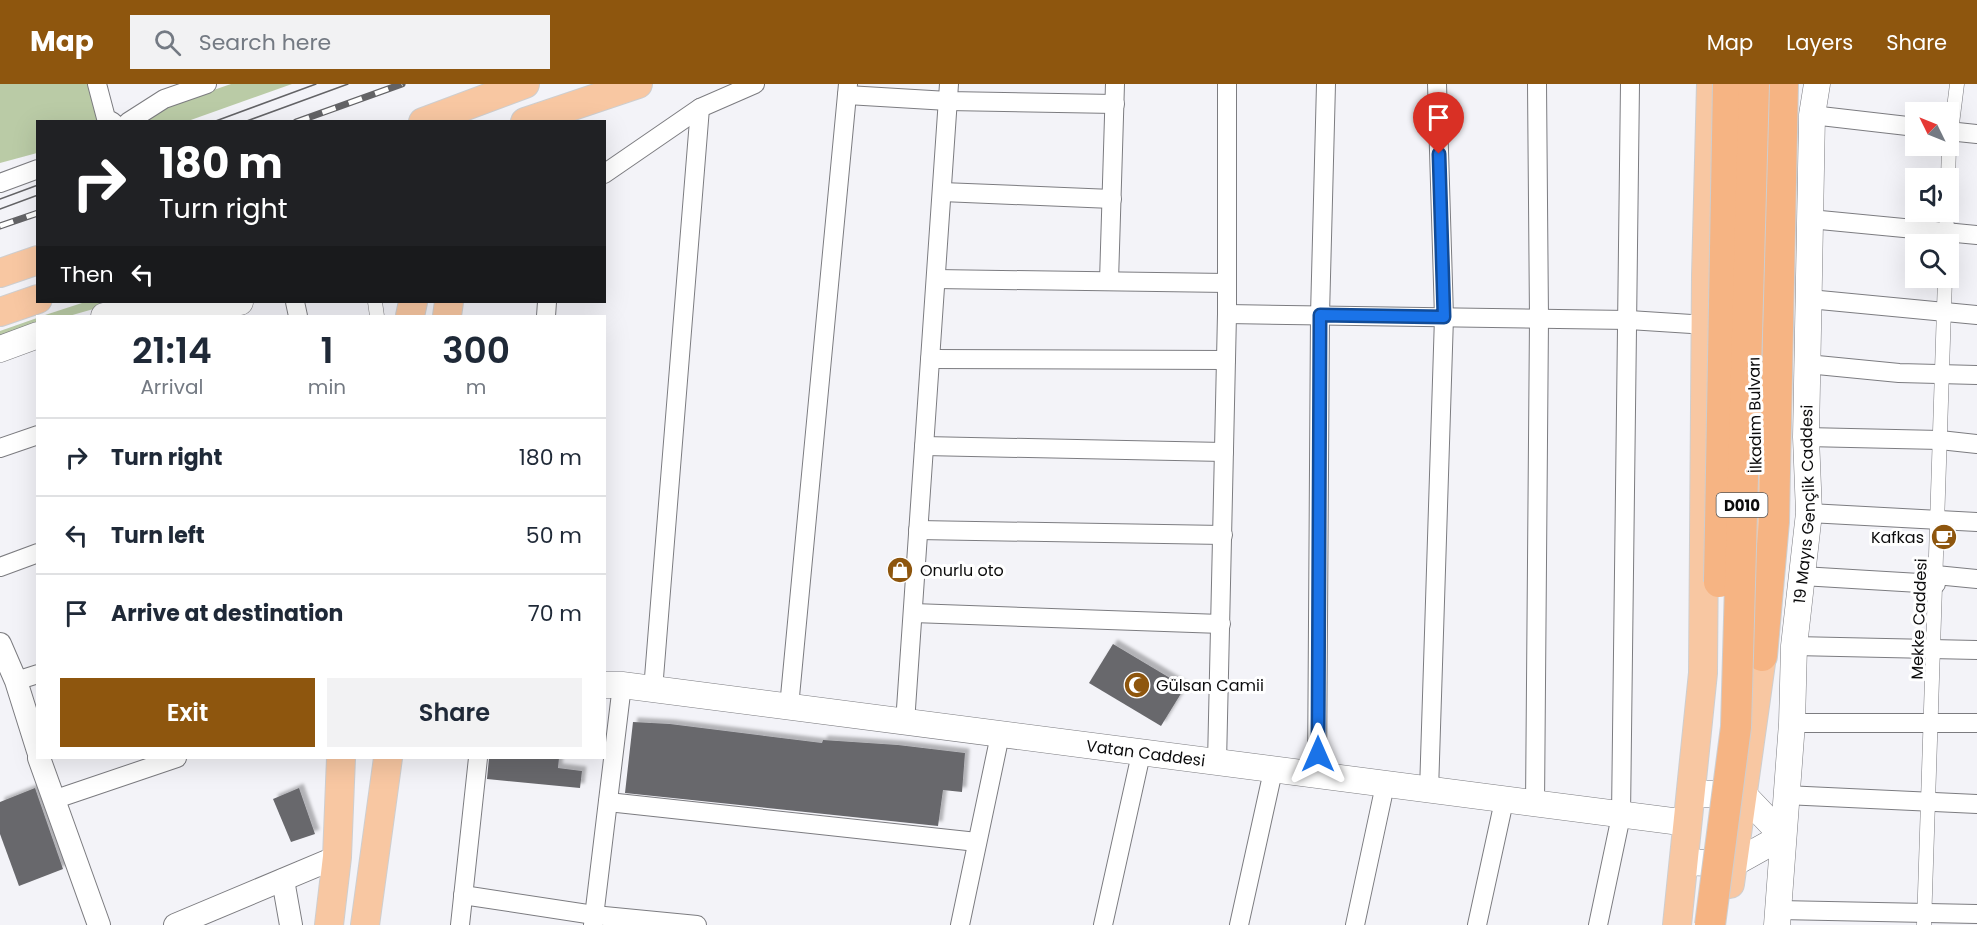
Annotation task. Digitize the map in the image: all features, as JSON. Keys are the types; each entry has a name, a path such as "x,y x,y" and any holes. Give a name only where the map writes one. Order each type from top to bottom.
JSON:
{"highway":[{"name":"İlkadım Bulvarı","path":"1693,925 1716,735 1728,84"},
{"name":"İlkadım Bulvarı","path":"1710,925 1736,727 1754,84"},
{"path":"1762,656 1774,522 1782,84"}],"main road":[{"path":"434,119 525,84"},
{"path":"531,120 638,84"},
{"path":"1677,925 1703,673 1706,275 1711,84"},
{"name":"İlkadım Bulvarı","path":"1725,925 1762,656 1752,359 1782,84"},
{"name":"19 Mayıs Gençlik Caddesi","path":"1778,918 1785,795 1792,723 1794,646 1809,513 1806,437 1807,364 1812,115 1817,84"},
{"path":"0,273 36,261"},
{"path":"0,312 36,299"},
{"path":"109,315 131,311 228,303"},
{"path":"0,349 36,336"},
{"name":"Vatan Caddesi","path":"613,685 1688,824"},
{"path":"329,925 337,857 341,759"},
{"path":"365,925 388,759"},
{"path":"1683,862 1733,864 1783,836 1743,794 1691,794"}],"street":[{"path":"97,84 106,118 109,120"},
{"path":"131,120 164,99 207,84"},
{"path":"606,173 700,108 755,84"},
{"path":"1109,281 1116,84"},
{"path":"1218,764 1227,314 1227,84"},
{"path":"1317,777 1320,315 1326,84"},
{"path":"1429,791 1444,317 1437,84"},
{"path":"1535,805 1539,319 1538,84"},
{"path":"1598,925 1621,816 1629,320 1630,84"},
{"path":"1954,102 1957,84"},
{"path":"789,707 847,89 949,92 1115,104"},
{"path":"905,723 949,92"},
{"path":"653,690 700,108"},
{"path":"1812,115 1905,126"},
{"path":"1959,132 1977,134"},
{"path":"0,183 36,170"},
{"path":"942,192 1112,199"},
{"path":"1810,219 1917,234"},
{"path":"1959,237 1977,235"},
{"path":"936,279 1227,284"},
{"name":"Mekke Caddesi","path":"1925,919 1945,288"},
{"path":"1809,299 1977,315"},
{"path":"1227,314 1629,320 1707,325"},
{"path":"930,359 1226,360"},
{"path":"1807,364 1899,373 1977,375"},
{"path":"0,448 36,436"},
{"path":"1806,437 1940,440 1977,444"},
{"path":"924,446 1224,452"},
{"path":"1809,513 1977,522"},
{"path":"918,530 1222,535"},
{"path":"0,567 36,554"},
{"path":"1802,576 1977,579"},
{"path":"913,613 1221,624"},
{"path":"0,644 16,681 36,745"},
{"path":"1794,646 1977,650"},
{"path":"16,681 36,675"},
{"path":"593,920 608,802 613,685"},
{"path":"1792,723 1977,723"},
{"path":"960,925 1000,735"},
{"path":"1103,925 1141,754"},
{"path":"39,759 52,800 99,925"},
{"path":"52,800 174,759"},
{"path":"460,925 478,759"},
{"path":"1239,925 1273,771"},
{"path":"1355,925 1384,785"},
{"path":"1785,795 1977,804"},
{"path":"1478,925 1504,801"},
{"path":"608,802 978,842"},
{"path":"175,925 337,857"},
{"path":"283,880 291,925"},
{"path":"463,895 593,920 697,925"},
{"path":"1778,918 1925,919 1977,915"}],"green space":[{"path":"0,84 88,84 98,120 36,120 36,153 0,163"},
{"path":"231,84 292,84 191,120 144,120 167,106"},
{"path":"82,303 114,303 72,315 45,315"},
{"path":"36,318 36,327 0,341 0,331"}],"building":[{"name":"Gülsan Camii","path":"1113,644 1185,687 1161,726 1089,683"},
{"path":"633,722 670,724 822,743 823,740 898,745 965,753 962,792 943,790 938,826 625,793"},
{"path":"489,759 559,759 558,768 582,771 580,788 487,779"},
{"path":"35,788 63,869 19,886 0,834 0,802"},
{"path":"299,788 315,834 291,842 273,799"}],"tram line":[{"path":"218,120 316,84"},
{"path":"249,120 348,84"},
{"path":"0,199 36,186"},
{"path":"0,209 36,196"}],"railway":[{"path":"302,120 402,84"},
{"path":"0,226 36,214"}],"place":[{"name":"Kafkas","path":"1944,537"},
{"name":"Onurlu oto","path":"900,570"},
{"name":"Gülsan Camii","path":"1137,685"}],"route":[{"path":"1318,754 1320,315 1444,317 1439,154"}]}
